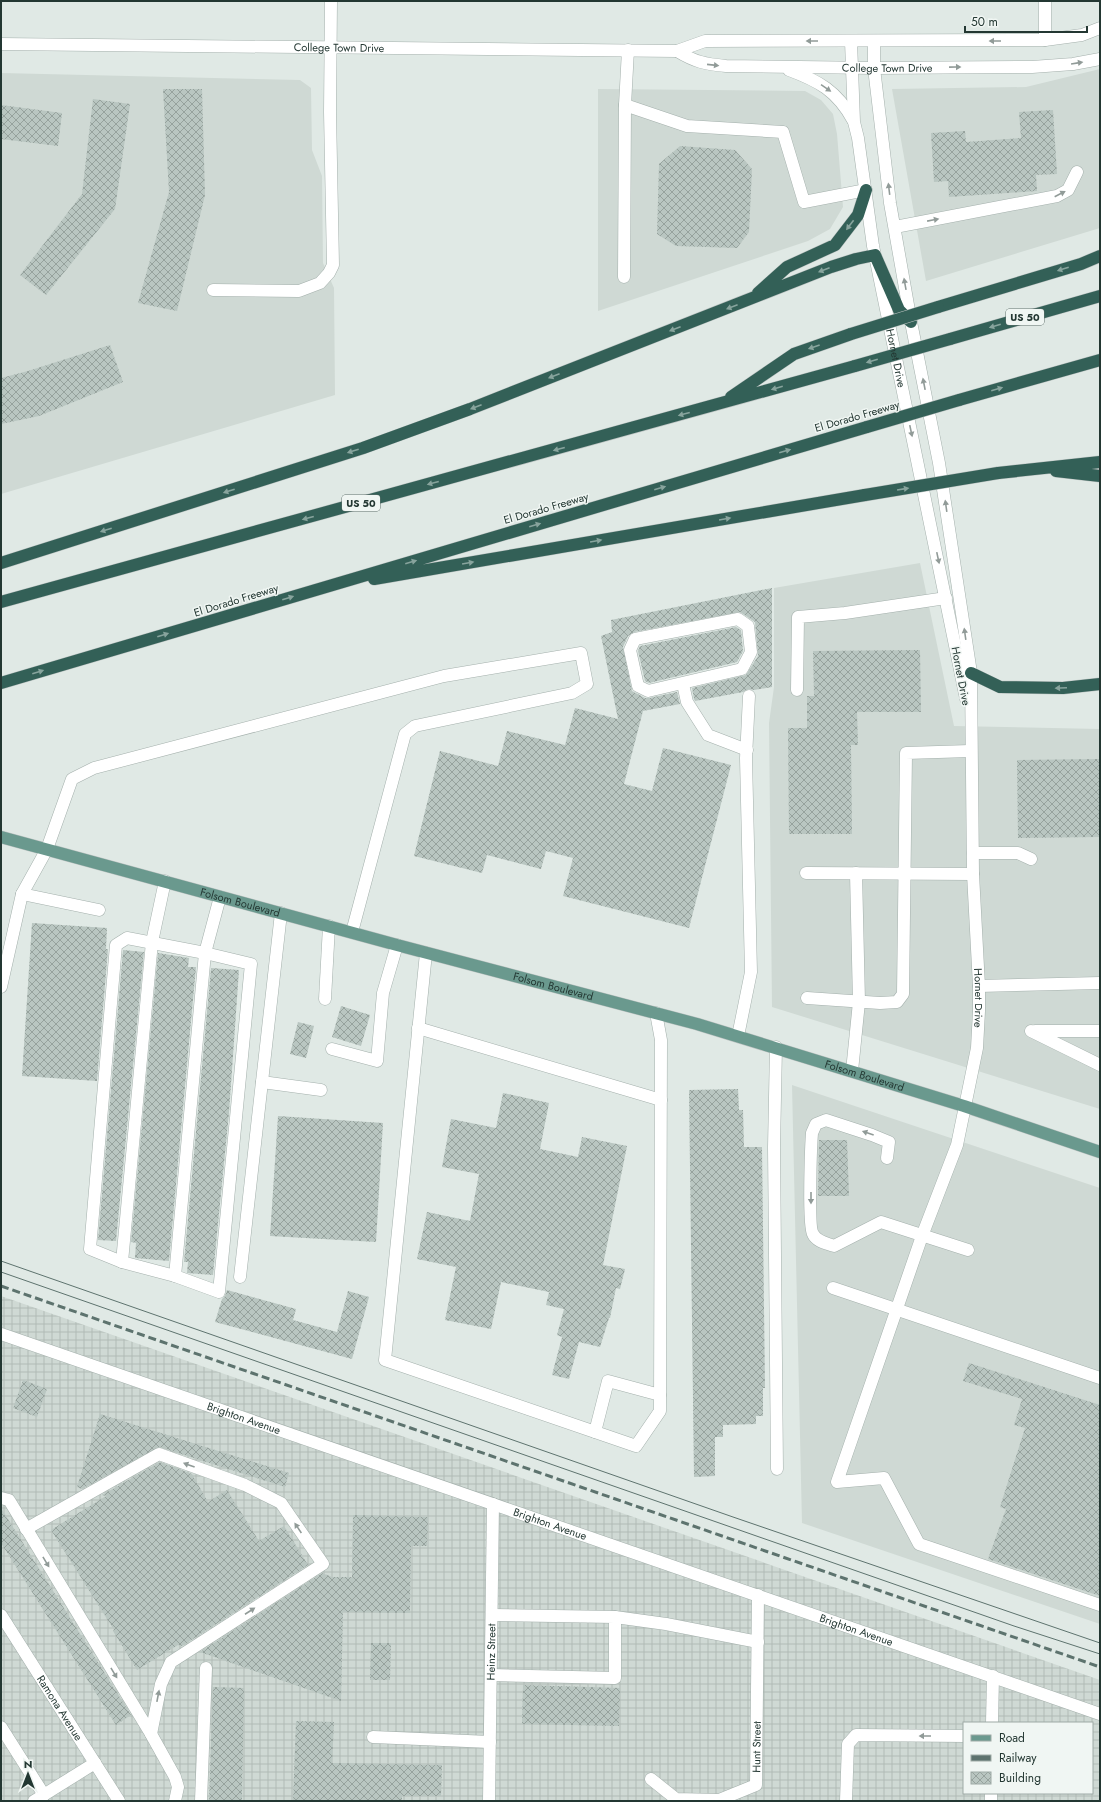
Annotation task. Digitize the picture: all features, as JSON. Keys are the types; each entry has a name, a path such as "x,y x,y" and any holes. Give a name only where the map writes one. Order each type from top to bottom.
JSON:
{"highway":[{"path":"752,298 787,267 835,245 858,214 866,190"},
{"path":"1,563 363,448 470,409 831,267 874,256 899,310 911,322"},
{"path":"722,404 794,354 851,334 1081,264 1100,256"},
{"name":"US 50","path":"1,602 722,404 1100,296"},
{"name":"El Dorado Freeway","path":"1,683 867,427 1100,360"},
{"path":"320,589 998,473 1100,462"},
{"path":"1025,469 1100,476"},
{"path":"971,673 1000,687 1063,688 1100,684"}],"main road":[{"name":"Folsom Boulevard","path":"1,837 738,1036 964,1106 1100,1152"}],"street":[{"path":"213,290 299,291 320,283 330,273 333,265 330,47 331,1"},
{"path":"1044,1 1044,40"},
{"name":"College Town Drive","path":"1,44 677,51 705,41 1044,40 1082,35 1100,28"},
{"name":"Hornet Drive","path":"851,41 854,122 866,190 874,256 946,598 970,720"},
{"name":"Hornet Drive","path":"874,41 874,68 895,227 911,322 940,463 971,673 970,751 972,853 979,986 977,1048 957,1145 922,1236 837,1482 884,1478 919,1544 1100,1605"},
{"path":"624,277 625,105 628,50"},
{"name":"College Town Drive","path":"677,51 692,60 704,64 726,66 852,68 1039,67 1073,64 1100,59"},
{"path":"778,66 810,78 829,89 839,98 854,122"},
{"path":"625,105 687,126 783,132 804,202 866,190"},
{"path":"895,227 1057,196 1068,190 1077,172"},
{"path":"797,690 798,617 845,613 946,598"},
{"path":"738,618 748,626 751,652 742,669 683,684 648,691 638,686 630,650 635,639 738,618"},
{"path":"1,987 22,894 47,849 72,779 94,768 444,676 581,653 587,684 572,693 415,726 405,734 352,932"},
{"path":"683,684 687,702 708,735 747,750"},
{"path":"738,1036 750,972 747,750 749,696"},
{"path":"807,998 858,1002 897,1002 903,994 906,753 970,751"},
{"path":"972,853 1018,854 1031,860"},
{"path":"806,873 973,874"},
{"path":"852,1071 858,1002 856,873"},
{"path":"122,1262 152,942 165,881"},
{"path":"22,894 98,910"},
{"path":"175,1276 206,953 220,897"},
{"path":"240,1277 281,913"},
{"path":"325,999 329,926"},
{"path":"127,938 152,942 251,964 219,1292 175,1276 122,1262 90,1249 116,945 127,938"},
{"path":"332,1049 377,1060 383,994 397,945"},
{"path":"426,952 385,1360 636,1446 660,1411 661,1040 656,1013"},
{"path":"979,986 1100,982"},
{"path":"418,1028 661,1100"},
{"path":"1100,1030 1031,1031 1100,1064"},
{"path":"776,1047 774,1155 777,1469"},
{"path":"262,1082 321,1090"},
{"path":"887,1158 889,1142 826,1120 816,1124 812,1133 811,1146 811,1233 818,1240 834,1246 881,1222 968,1250"},
{"path":"832,1288 1100,1378"},
{"name":"Brighton Avenue","path":"1,1334 1100,1714"},
{"path":"595,1432 608,1381 660,1395"},
{"path":"26,1528 159,1454 245,1485 281,1503 323,1564 171,1662 161,1684 151,1734"},
{"path":"1,1498 9,1500 151,1734 175,1777 178,1787 176,1801"},
{"name":"Heinz Street","path":"489,1801 493,1504"},
{"name":"Hunt Street","path":"651,1779 676,1799 718,1800 756,1786 758,1595"},
{"name":"Ramona Avenue","path":"1,1615 119,1801"},
{"path":"492,1615 615,1617 666,1624 758,1642"},
{"path":"491,1675 615,1678 615,1617"},
{"path":"201,1801 206,1668"},
{"path":"992,1722 993,1676"},
{"path":"1,1727 39,1798 95,1763"},
{"path":"846,1801 848,1744 856,1735 963,1736"},
{"path":"373,1738 490,1742"}],"shaded area":[{"path":"1100,69 1100,228 926,281 892,89 1026,87"},
{"path":"1,73 300,80 311,88 312,150 322,176 323,263 334,288 335,395 1,494"},
{"path":"598,89 805,91 821,100 833,114 837,134 843,207 830,229 808,241 598,311"},
{"path":"920,563 954,726 1100,729 1100,1109 772,1007 769,723 774,687 774,588"},
{"path":"792,1085 1100,1188 1100,1624 802,1523"},
{"path":"1,1296 1100,1680 1100,1801 1,1801"}],"building":[{"path":"163,89 202,89 205,195 177,311 138,303 169,192"},
{"path":"93,99 130,104 115,209 46,295 20,275 82,194"},
{"path":"1,105 62,113 58,146 1,139"},
{"path":"1053,110 1057,174 1036,175 1037,191 949,197 948,181 934,182 931,133 965,131 966,142 1021,138 1019,112"},
{"path":"680,146 735,150 752,169 749,232 737,248 676,246 657,234 659,164"},
{"path":"110,345 123,382 39,416 1,424 1,378"},
{"path":"772,588 772,687 754,690 749,689 743,692 695,701 694,699 692,688 746,675 758,656 755,622 740,612 634,632 628,636 623,647 632,691 645,698 677,692 680,704 643,711 624,784 652,791 663,748 731,765 689,928 563,896 573,858 546,851 541,869 487,855 482,873 414,856 440,751 498,766 507,731 565,745 575,708 618,719 601,636 612,632 611,620"},
{"path":"736,627 741,630 743,651 737,662 649,683 645,681 638,651 640,646"},
{"path":"920,650 921,712 857,712 858,745 851,745 852,834 789,834 788,728 807,728 807,696 814,696 813,651"},
{"path":"1100,759 1100,837 1018,838 1017,760"},
{"path":"32,923 107,928 106,949 108,949 97,1081 22,1076"},
{"path":"123,950 144,952 116,1241 98,1240"},
{"path":"158,953 189,958 188,967 196,967 169,1261 135,1258 136,1243 131,1242"},
{"path":"211,968 239,970 229,1113 213,1275 187,1273 188,1262 184,1262"},
{"path":"341,1006 370,1015 361,1046 332,1037"},
{"path":"298,1022 314,1026 306,1058 290,1054"},
{"path":"738,1089 739,1110 743,1110 744,1147 762,1147 765,1388 763,1388 763,1416 756,1416 756,1424 723,1425 723,1437 715,1437 715,1476 694,1477 689,1090"},
{"path":"503,1093 549,1103 540,1149 578,1157 582,1137 627,1146 603,1265 625,1269 620,1289 616,1288 610,1318 600,1347 579,1342 569,1379 552,1375 562,1337 557,1335 564,1309 546,1305 549,1292 501,1282 491,1329 445,1320 456,1267 417,1259 427,1212 470,1221 479,1174 442,1167 451,1119 496,1128"},
{"path":"278,1116 383,1123 376,1242 270,1236"},
{"path":"819,1140 847,1140 849,1196 818,1196"},
{"path":"227,1290 296,1309 293,1320 337,1332 348,1291 369,1297 352,1359 215,1322 222,1299"},
{"path":"969,1363 1100,1405 1100,1596 988,1559 1006,1509 1000,1507 1025,1428 1014,1425 1022,1399 963,1381"},
{"path":"23,1380 47,1389 37,1417 13,1408"},
{"path":"100,1414 289,1473 285,1487 159,1447 82,1489 77,1487"},
{"path":"160,1462 192,1474 208,1502 227,1490 259,1541 284,1526 308,1565 182,1646 178,1645 137,1670 113,1631 114,1630 51,1530 106,1496 102,1495"},
{"path":"1,1508 131,1715 116,1725 1,1543"},
{"path":"353,1515 428,1517 427,1546 411,1546 410,1613 343,1612 341,1701 200,1652 322,1573 332,1577 352,1577"},
{"path":"371,1643 391,1643 390,1680 370,1680"},
{"path":"523,1685 620,1688 619,1726 522,1724"},
{"path":"213,1687 244,1688 242,1801 209,1801"},
{"path":"296,1721 334,1722 332,1763 442,1765 441,1796 402,1796 402,1801 293,1801"}],"tram line":[{"path":"1,1261 733,1517 1100,1643"},
{"path":"1,1272 1014,1626 1100,1654"}],"railway":[{"path":"1,1286 1100,1667"}]}
